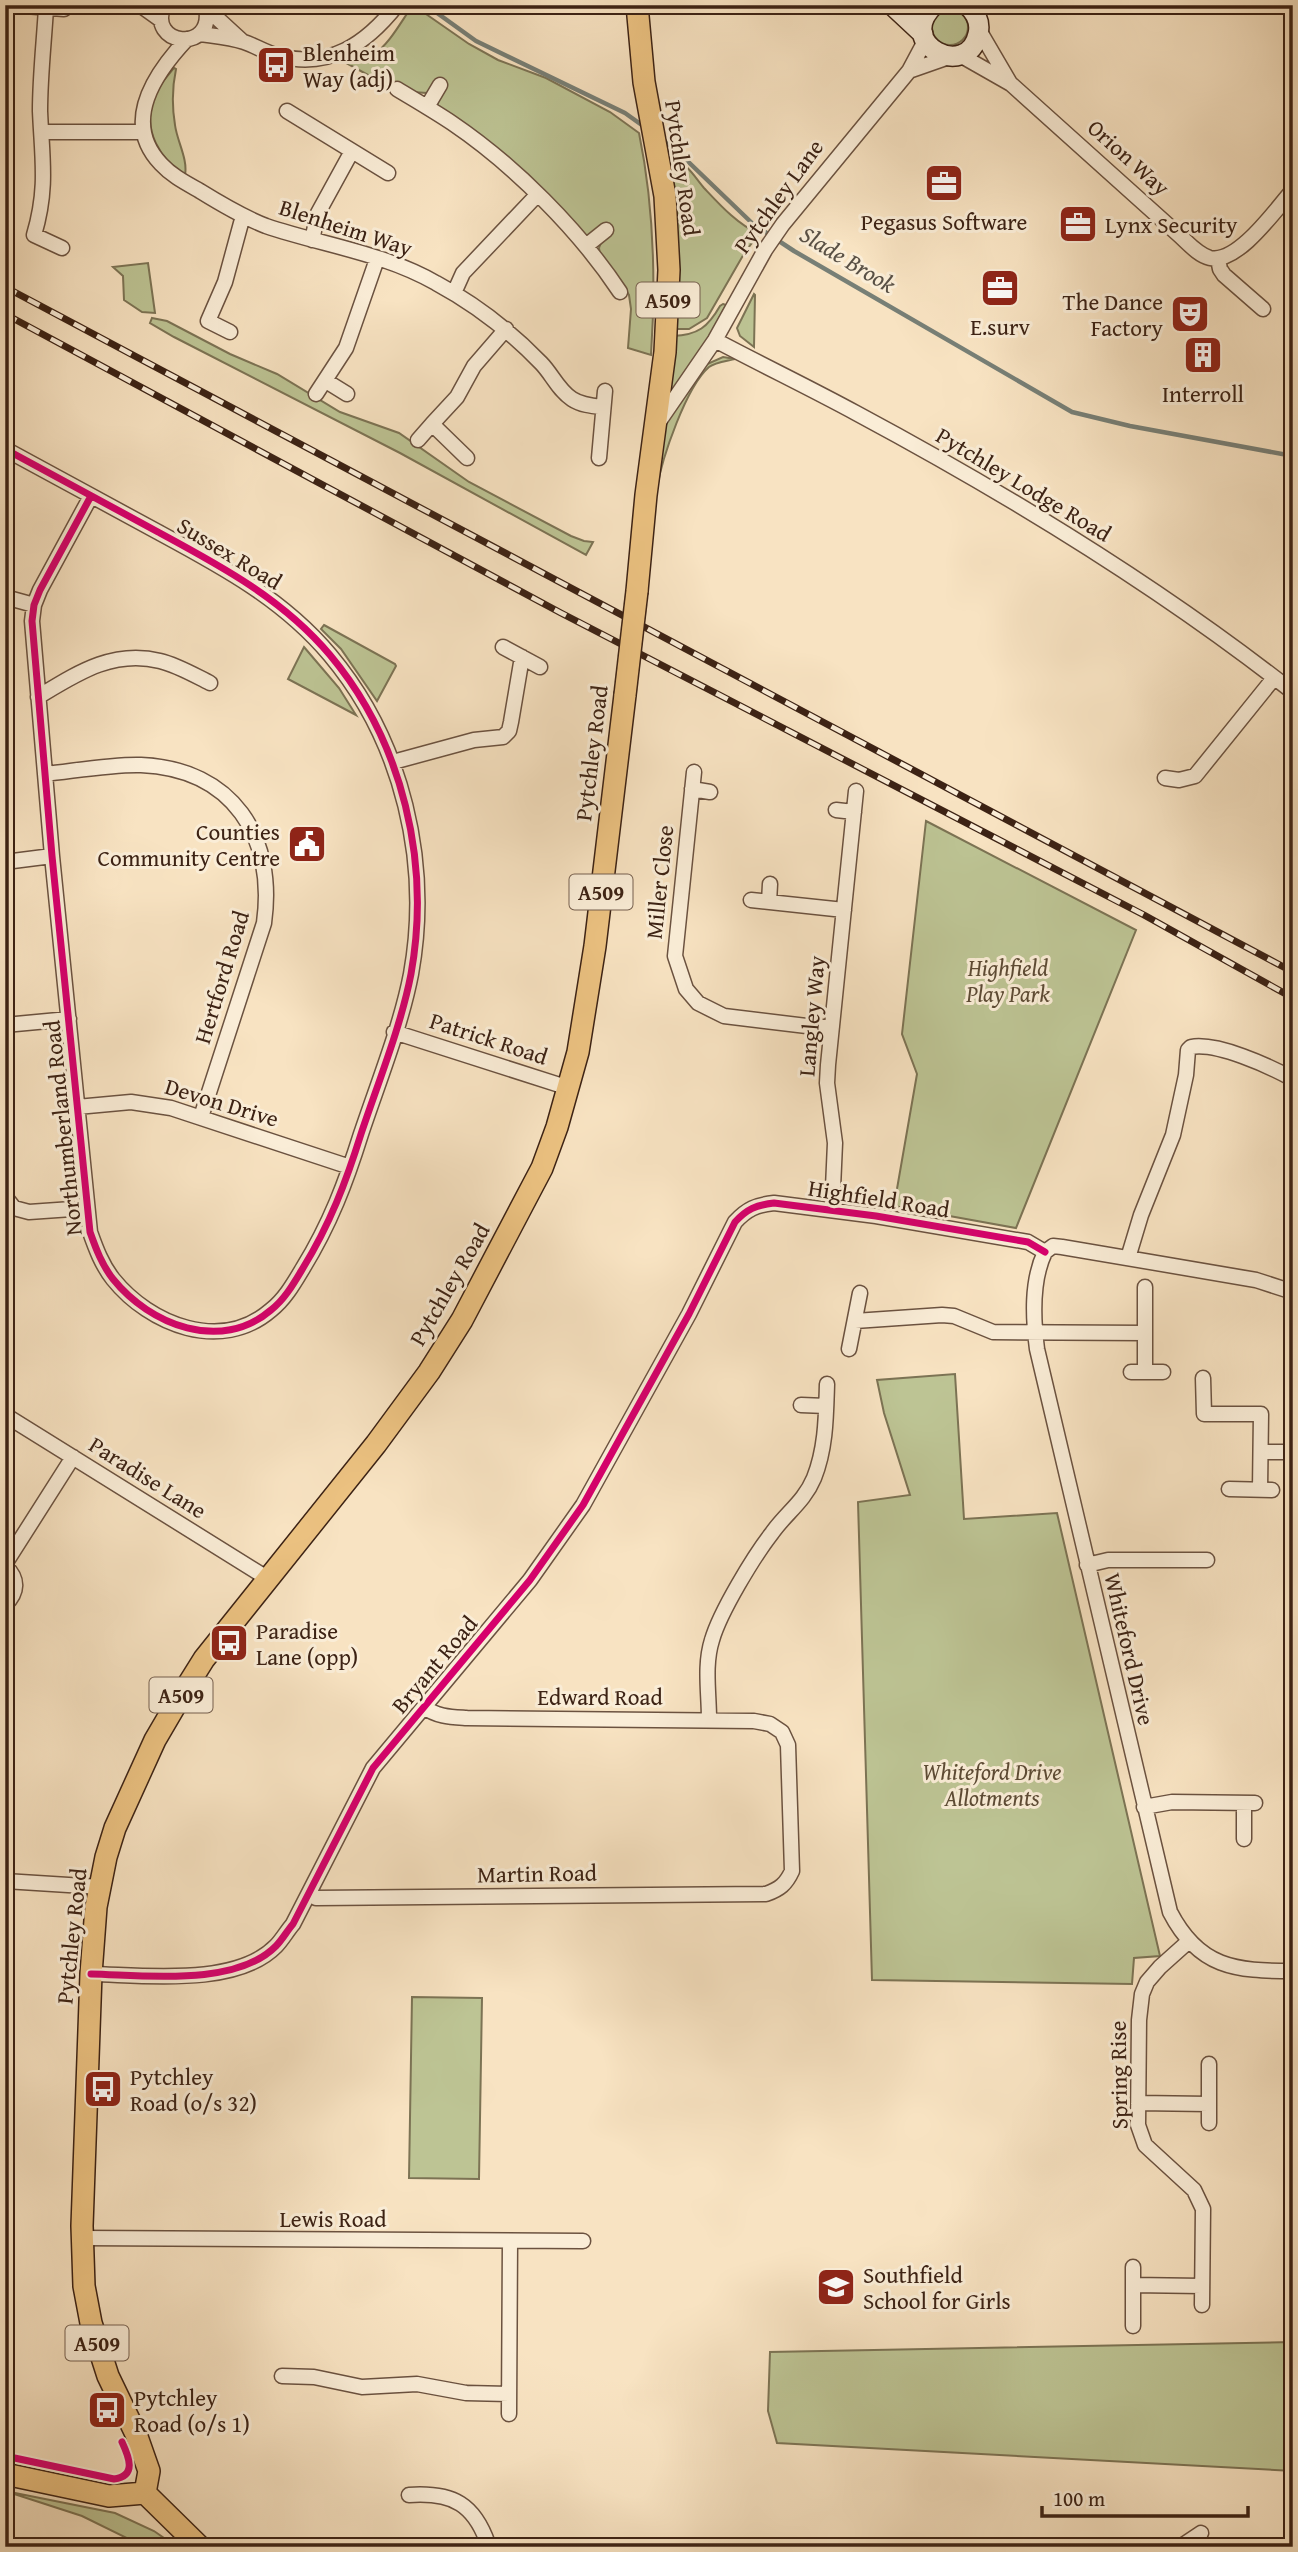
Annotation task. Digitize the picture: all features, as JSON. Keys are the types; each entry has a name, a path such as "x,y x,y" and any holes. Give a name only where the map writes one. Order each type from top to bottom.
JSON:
{"main road":[{"name":"Pytchley Road","path":"145,2493 149,2471 136,2434 108,2376 84,2286 82,2238 91,1974 100,1886 115,1828 155,1740 204,1659 376,1444 429,1372 462,1320 542,1168 569,1088 578,1052 595,946 665,352 669,270 665,196 648,102 636,5"},
{"path":"5,2474 109,2496 145,2493 200,2547"}],"street":[{"path":"140,5 176,38 242,41 283,57 303,59 337,54 361,42 379,27 397,5"},
{"path":"164,5 167,60"},
{"path":"892,5 933,6"},
{"path":"892,5 939,54 954,56"},
{"path":"25,6 64,9"},
{"path":"924,37 922,24 933,6"},
{"path":"205,7 242,41"},
{"path":"42,132 144,132 145,102 149,90 167,60 193,37 208,17 205,7"},
{"path":"46,8 41,80 44,189 41,211 31,240 62,248"},
{"path":"909,71 970,50 976,41 976,15"},
{"name":"Orion Way","path":"976,15 1011,84"},
{"name":"Pytchley Lane","path":"654,429 715,340 765,250 783,224 909,71 924,37"},
{"name":"Orion Way","path":"954,56 1011,84 1202,255 1218,259 1224,275 1263,309"},
{"path":"427,107 440,85"},
{"path":"397,89 491,152 586,246 620,292"},
{"path":"287,111 388,173"},
{"name":"Blenheim Way","path":"144,132 150,150 168,171 246,217 269,227 407,269 454,293 506,329 543,365 566,394 584,404 602,407"},
{"path":"312,240 318,213 352,151"},
{"path":"1218,259 1229,256 1240,248 1293,190"},
{"path":"454,293 463,273 537,195"},
{"path":"230,332 205,327 225,282 241,223 246,217"},
{"path":"586,246 606,230"},
{"path":"316,394 346,348 377,259"},
{"path":"418,440 457,397 474,366 506,329"},
{"name":"Pytchley Lodge Road","path":"715,340 861,415 1034,514 1159,593 1293,692"},
{"path":"326,381 347,394"},
{"path":"599,458 605,391"},
{"path":"432,424 467,458"},
{"name":"Sussex Road","path":"5,449 231,572 293,615 333,658 356,690 393,762 412,838 417,905 411,975 394,1031"},
{"name":"Northumberland Road","path":"91,496 50,569 34,605 32,638 86,1208 90,1232 112,1279 129,1296 164,1320 185,1329 203,1332 225,1332 257,1320 284,1297 321,1238 335,1209 394,1031"},
{"path":"5,597 34,605"},
{"path":"503,647 540,667"},
{"path":"393,762 474,740 503,737 509,731 522,657"},
{"path":"38,697 76,673 98,663 118,659 159,660 210,683"},
{"path":"1165,778 1179,780 1195,776 1274,678"},
{"name":"Hertford Road","path":"45,774 139,765 184,773 225,796 240,809 253,830 265,870 267,896 264,923 201,1117"},
{"name":"Miller Close","path":"694,772 675,956 686,989 698,1003 724,1016 832,1027"},
{"path":"692,789 710,792"},
{"name":"Langley Way","path":"832,1210 835,1143 827,1083 856,791"},
{"path":"836,810 854,812"},
{"path":"5,862 52,856"},
{"path":"769,902 770,884"},
{"path":"751,900 844,910"},
{"path":"5,1025 69,1019"},
{"name":"Patrick Road","path":"394,1031 569,1088"},
{"path":"1128,1258 1141,1215 1173,1135 1186,1075 1188,1050 1198,1045 1225,1052 1273,1068 1293,1079"},
{"name":"Devon Drive","path":"77,1107 143,1103 172,1108 350,1167"},
{"path":"7,1199 14,1208 29,1212 86,1208"},
{"name":"Highfield Road","path":"724,1245 735,1222 745,1211 758,1205 774,1203 1028,1242 1045,1252 1054,1246 1128,1258 1256,1280 1293,1292"},
{"name":"Bryant Road","path":"91,1974 208,1975 245,1966 275,1947 293,1924 373,1768 530,1580 565,1533 614,1451 724,1245"},
{"name":"Whiteford Drive","path":"1045,1252 1035,1296 1034,1331 1170,1912 1189,1941 1201,1952 1228,1967 1293,1971"},
{"path":"1145,1287 1145,1333 1138,1372 1163,1372"},
{"path":"849,1349 860,1293"},
{"path":"855,1321 942,1315 954,1316 993,1332 1145,1333"},
{"path":"1203,1378 1203,1414 1261,1414 1261,1452 1266,1490 1229,1489"},
{"path":"709,1719 708,1667 712,1639 727,1606 767,1539 805,1496 821,1456 827,1384"},
{"path":"802,1405 826,1406"},
{"name":"Paradise Lane","path":"5,1415 267,1578"},
{"path":"1261,1452 1293,1452"},
{"path":"5,1605 13,1597 16,1585 13,1573 5,1565 73,1457"},
{"path":"1087,1565 1108,1560 1207,1560"},
{"name":"Edward Road","path":"424,1707 443,1716 467,1718 709,1719 770,1724 786,1738 789,1753 793,1860 788,1881 779,1890 766,1894"},
{"path":"1144,1807 1172,1802 1249,1803 1244,1839"},
{"path":"5,1881 100,1886"},
{"name":"Martin Road","path":"309,1894 316,1898 766,1894"},
{"name":"Spring Rise","path":"1189,1941 1160,1967 1147,1982 1142,1994 1138,2103 1140,2135 1145,2146 1194,2190 1203,2209 1202,2305"},
{"path":"1209,2064 1209,2123"},
{"path":"1138,2103 1209,2105"},
{"name":"Lewis Road","path":"82,2238 583,2241"},
{"path":"509,2414 510,2241"},
{"path":"1133,2267 1133,2326"},
{"path":"1133,2285 1202,2286"},
{"path":"282,2376 314,2377 362,2387 417,2384 466,2393 509,2394"},
{"path":"409,2495 424,2494 455,2500 467,2507 480,2523 489,2547"},
{"path":"1180,2547 1201,2533"},
{"path":"1014,2547 1063,2547"}],"green space":[{"path":"413,5 469,44 498,60 546,78 610,112 639,133 648,188 652,243 651,355 628,348 631,309 629,295 600,254 602,240 584,236 439,107 427,93 397,91 348,64 380,50"},
{"path":"950,9 963,14 968,27 963,40 950,45 937,40 932,27 937,14"},
{"path":"174,68 174,118 185,163 185,175 161,152 150,123 154,96"},
{"path":"672,158 687,167 729,214 759,234 745,252 707,318 689,329 675,329 667,169 674,167"},
{"path":"148,263 155,313 142,312 124,300 123,276 113,267"},
{"path":"754,294 754,347 740,336 737,328"},
{"path":"723,304 726,305 702,351 669,395 673,336 696,332"},
{"path":"152,318 167,321 230,354 277,374 340,412 399,433 469,482 571,536 593,542 586,555 400,453 174,337 150,323"},
{"path":"723,357 735,359 709,367 692,390 670,442 657,488 664,429 668,417 705,365"},
{"path":"324,625 395,664 377,701 341,649 321,629"},
{"path":"304,647 339,688 356,715 288,679"},
{"name":"Highfield Play Park","path":"926,821 1136,930 1016,1228 894,1206 917,1074 902,1034"},
{"name":"Whiteford Drive Allotments","path":"955,1374 964,1519 1057,1513 1160,1956 1134,1958 1132,1984 872,1980 858,1502 910,1495 884,1413 877,1380"},
{"path":"412,1997 482,1998 479,2179 409,2178"},
{"path":"1293,2342 1293,2471 777,2443 768,2411 770,2352"},
{"path":"5,2491 115,2513 154,2531 177,2547 145,2547 82,2516"}],"waterway":[{"name":"Slade Brook","path":"426,5 476,41 625,113 646,128"},
{"name":"Slade Brook","path":"662,139 753,224 794,251 1072,412 1130,426 1293,456"}],"railway":[{"path":"5,287 1293,972"},
{"path":"5,314 561,613 1144,915 1293,998"}],"cycle path":[{"path":"5,449 205,558 250,585 292,617 330,655 355,689 376,726 393,765 405,806 413,847 417,890 416,932 407,994 389,1054 343,1186 313,1252 293,1285 276,1306 251,1323 230,1330 187,1328 146,1309 128,1295 109,1274 90,1232 52,856 32,621 40,590 91,496"},
{"path":"91,1974 188,1976 214,1973 238,1968 259,1959 278,1944 293,1924 373,1768 530,1580 583,1505 689,1314 735,1222 744,1214 757,1206 774,1203 876,1216 1028,1242 1045,1252"},
{"path":"5,2456 114,2479 126,2474 128,2470 129,2460 122,2442"}],"place":[{"name":"Blenheim Way (adj)","path":"276,65"},
{"name":"Pegasus Software","path":"944,183"},
{"name":"Lynx Security","path":"1078,224"},
{"name":"E.surv","path":"1000,288"},
{"name":"The Dance Factory","path":"1190,314"},
{"name":"Interroll","path":"1203,355"},
{"name":"Counties Community Centre","path":"307,844"},
{"name":"Paradise Lane (opp)","path":"229,1643"},
{"name":"Pytchley Road (o/s 32)","path":"103,2089"},
{"name":"Southfield School for Girls","path":"836,2287"},
{"name":"Pytchley Road (o/s 1)","path":"107,2410"}]}
